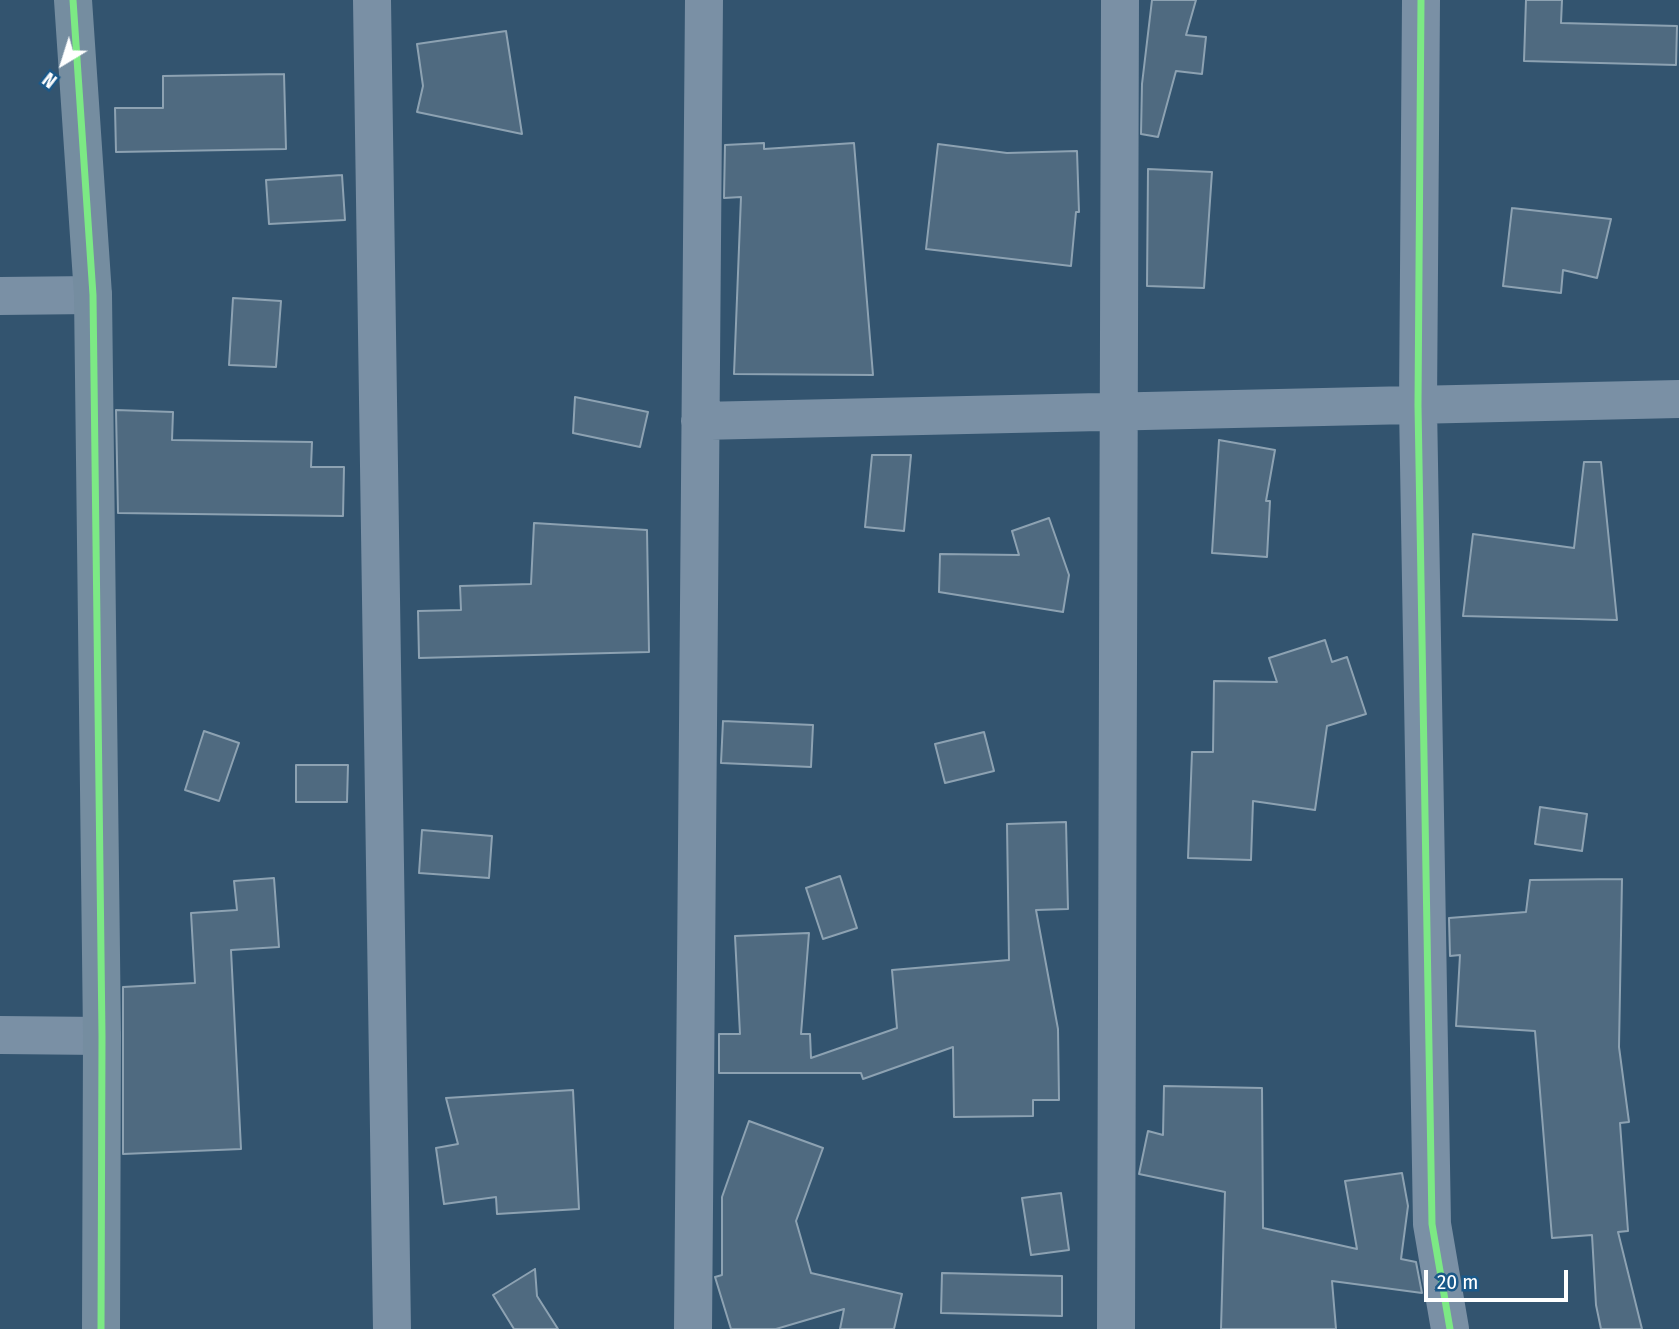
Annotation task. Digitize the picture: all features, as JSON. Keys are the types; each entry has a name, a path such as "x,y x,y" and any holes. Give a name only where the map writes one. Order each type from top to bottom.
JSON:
{"street":[{"path":"73,0 93,295 102,1036 100,1329"},
{"path":"372,0 392,1329"},
{"path":"693,1329 704,0"},
{"path":"1116,1329 1120,0"},
{"path":"1421,0 1418,405 1432,1224 1450,1329"},
{"path":"0,296 93,295"},
{"path":"700,421 1679,398"},
{"path":"0,1035 102,1036"}],"building":[{"path":"1152,0 1196,0 1186,35 1206,37 1202,74 1176,71 1158,137 1141,134 1142,84"},
{"path":"1526,0 1562,0 1561,23 1677,26 1676,65 1524,61"},
{"path":"506,31 522,134 417,112 423,86 417,44"},
{"path":"284,74 286,149 116,152 115,108 163,108 163,76"},
{"path":"764,143 764,149 854,143 873,375 734,374 741,197 724,198 725,145"},
{"path":"938,144 1007,153 1077,151 1079,212 1076,212 1071,266 926,249"},
{"path":"1148,169 1212,172 1204,288 1147,286"},
{"path":"342,175 345,220 269,224 266,180"},
{"path":"1512,208 1611,219 1597,278 1563,270 1561,293 1503,286"},
{"path":"233,298 281,301 276,367 229,365"},
{"path":"575,397 648,412 640,447 573,433"},
{"path":"116,410 173,412 172,440 312,442 311,467 344,467 343,516 118,513"},
{"path":"1219,440 1275,450 1266,501 1270,501 1267,557 1212,553"},
{"path":"872,455 911,455 904,531 865,527"},
{"path":"1584,462 1601,462 1617,620 1463,616 1473,534 1574,548"},
{"path":"1049,518 1069,575 1063,612 939,592 940,554 1019,555 1012,531"},
{"path":"534,523 647,530 649,652 419,658 418,611 461,610 460,586 531,584"},
{"path":"1325,640 1332,662 1347,657 1366,714 1327,726 1315,810 1253,801 1251,860 1188,858 1192,752 1213,752 1214,681 1277,682 1269,658"},
{"path":"723,721 813,725 811,767 721,763"},
{"path":"204,731 239,743 219,801 185,790"},
{"path":"984,732 994,771 945,783 935,744"},
{"path":"296,765 348,765 347,802 296,802"},
{"path":"1540,807 1587,814 1582,851 1535,844"},
{"path":"1066,822 1068,909 1036,910 1058,1029 1059,1100 1033,1100 1033,1116 954,1117 953,1047 863,1079 861,1073 719,1073 719,1034 740,1034 735,936 809,933 801,1034 810,1034 811,1058 897,1028 892,970 1009,960 1007,824"},
{"path":"422,830 492,836 489,878 419,873"},
{"path":"840,876 857,928 823,939 806,888"},
{"path":"274,878 279,947 231,950 241,1149 123,1154 123,987 195,983 191,913 237,910 234,881"},
{"path":"1622,879 1619,1047 1629,1122 1620,1123 1628,1231 1618,1232 1642,1329 1601,1329 1596,1305 1592,1235 1552,1238 1535,1031 1456,1026 1460,955 1450,956 1449,918 1526,912 1530,880"},
{"path":"1164,1086 1262,1088 1263,1228 1357,1249 1345,1181 1402,1173 1408,1206 1401,1259 1416,1262 1422,1293 1332,1281 1336,1329 1221,1329 1225,1192 1139,1174 1148,1131 1163,1135"},
{"path":"573,1090 579,1209 497,1214 496,1197 444,1204 436,1148 458,1144 446,1098"},
{"path":"749,1121 823,1148 796,1221 811,1273 902,1294 894,1329 840,1329 844,1309 776,1329 731,1329 715,1277 722,1275 722,1197"},
{"path":"1061,1193 1069,1250 1031,1255 1022,1198"},
{"path":"535,1269 537,1296 558,1329 514,1329 493,1295"},
{"path":"942,1273 1062,1276 1062,1316 941,1313"}],"cycle path":[{"path":"73,0 93,295 102,1036 101,1329"},
{"path":"1421,0 1418,405 1432,1224 1450,1329"}]}
